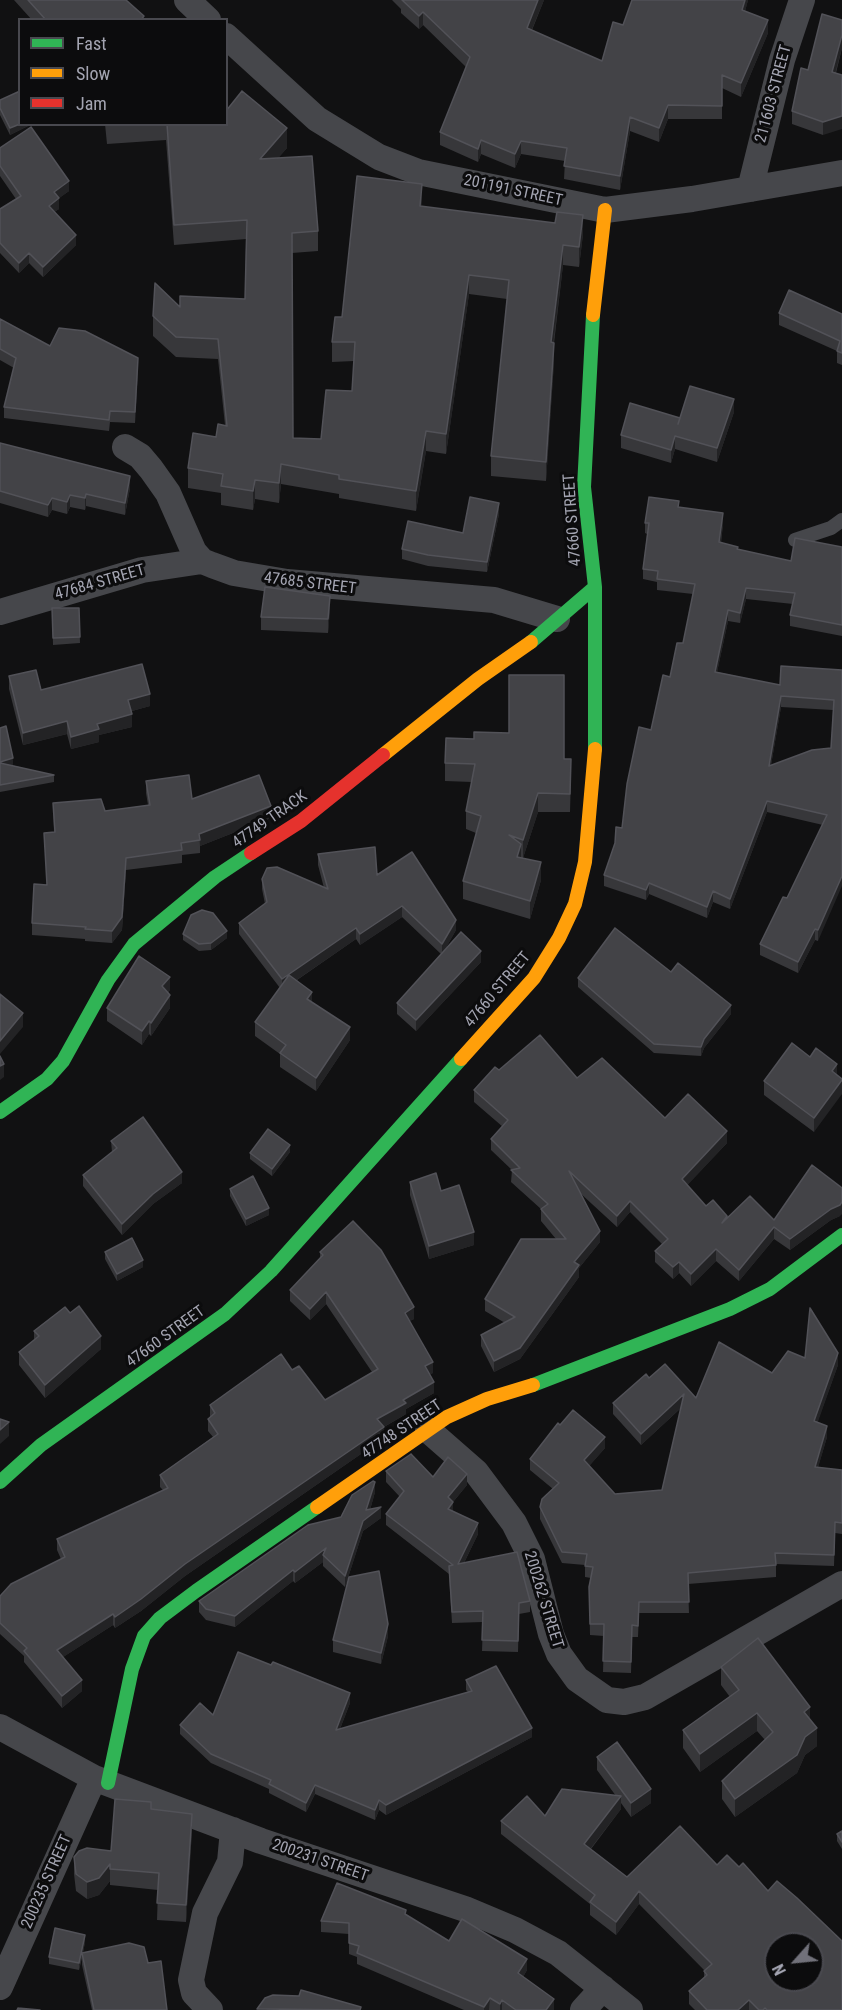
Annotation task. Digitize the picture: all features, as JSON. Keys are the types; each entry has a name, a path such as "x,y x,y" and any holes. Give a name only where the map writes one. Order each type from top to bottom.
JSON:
{"street":[{"path":"187,0 206,18"},
{"name":"211603 STREET","path":"750,189 782,60 801,0"},
{"name":"201191 STREET","path":"228,38 317,119 379,157 418,172 605,210 750,189 842,172"},
{"name":"47660 STREET","path":"0,1482 41,1445 225,1314 271,1270 534,978 559,938 575,904 585,862 596,732 595,587 584,487 594,297 605,210"},
{"path":"125,447 140,456 168,493 194,552 202,561"},
{"name":"47684 STREET","path":"0,612 113,578 202,561"},
{"name":"47685 STREET","path":"202,561 234,573 287,582 494,600 557,619"},
{"name":"47749 TRACK","path":"0,1112 46,1079 63,1061 108,980 134,944 215,877 301,821 478,679 543,633 595,587"},
{"name":"47748 STREET","path":"101,1781 132,1669 144,1636 150,1628 196,1591 305,1518 447,1417 487,1399 552,1379 730,1309 770,1290 842,1235"},
{"name":"200262 STREET","path":"428,1430 476,1472 514,1523 531,1559 551,1634 559,1654 577,1679 607,1700 624,1701 645,1697 842,1584"},
{"name":"200231 STREET","path":"0,1727 101,1781 233,1830 485,1917 558,1953 630,2010"},
{"name":"200235 STREET","path":"0,1986 101,1781"},
{"path":"210,2010 194,1993 191,1980 205,1912 230,1862 233,1830"},
{"path":"583,2010 603,1988"}],"lane":[{"path":"795,540 831,528 842,520"}],"building":[{"path":"28,0 126,0 144,16 142,18 44,18"},
{"path":"402,0 538,0 527,28 602,61 613,22 623,25 632,0 745,0 742,10 768,20 741,83 722,75 722,106 668,105 659,128 630,117 620,176 564,166 567,148 521,141 515,154 481,140 478,149 440,132 470,57 423,12 419,16"},
{"path":"822,14 842,20 842,35 832,72 842,75 842,116 823,122 792,111 801,68 808,70"},
{"path":"242,91 287,128 260,159 312,156 318,231 292,233 293,438 321,439 326,390 352,391 355,342 332,342 335,317 342,317 357,176 422,184 420,206 555,223 557,212 583,215 579,247 563,245 551,342 554,343 546,462 491,456 509,280 469,275 446,434 426,431 416,491 339,479 339,475 281,464 279,483 255,480 253,491 221,486 223,474 188,468 193,433 216,437 218,424 227,426 218,339 176,337 153,316 155,283 180,307 180,296 245,299 247,220 174,225 167,126 228,126 228,108"},
{"path":"18,92 18,125 10,128 0,108 0,100"},
{"path":"31,127 69,181 54,192 59,198 49,206 76,235 43,267 29,253 19,263 0,243 0,209 21,196 0,166 0,148"},
{"path":"789,290 842,314 842,353 837,351 840,341 779,313"},
{"path":"0,319 50,346 59,328 85,331 138,358 135,412 110,411 109,420 4,407 16,358 0,349"},
{"path":"690,386 734,399 717,448 675,436 671,450 621,435 630,403 680,418"},
{"path":"0,443 130,476 125,503 86,494 85,498 70,495 67,502 52,498 48,505 0,491"},
{"path":"470,497 499,503 487,562 428,555 402,549 408,521 463,533"},
{"path":"649,497 679,501 678,507 723,513 719,542 738,547 737,549 791,561 795,538 842,547 842,625 790,615 795,593 746,588 740,613 728,610 715,672 780,685 781,666 842,670 842,876 818,930 815,929 798,962 760,944 783,897 787,898 827,815 767,801 730,899 713,891 707,907 649,883 646,890 604,875 615,843 616,827 622,828 627,784 639,727 651,730 663,675 670,677 677,643 683,643 695,584 657,579 658,571 643,569 649,523 645,523","holes":["781,696 834,700 831,748 812,750 769,766"]},
{"path":"265,587 330,596 328,619 261,617"},
{"path":"52,608 79,608 80,637 53,638"},
{"path":"142,664 150,694 128,700 132,714 97,724 99,729 71,737 67,721 23,733 9,676 36,670 41,690"},
{"path":"509,675 564,675 564,759 571,759 570,794 538,793 523,840 509,835 521,844 517,857 541,862 530,901 463,881 481,816 466,811 475,764 445,763 446,738 474,739 474,732 509,733"},
{"path":"6,726 13,758 0,762 0,728"},
{"path":"0,763 54,775 0,785"},
{"path":"189,775 192,799 259,775 271,806 199,834 200,840 181,843 182,850 126,858 122,917 112,931 32,923 34,884 47,885 44,833 55,832 53,803 101,799 105,811 150,805 146,781"},
{"path":"375,847 377,875 412,852 456,920 442,944 402,906 360,934 356,928 282,979 239,923 267,902 262,879 267,868 277,867 328,889 318,854"},
{"path":"202,910 213,913 227,931 211,943 199,944 183,934 191,915"},
{"path":"615,928 671,972 678,963 731,1005 704,1039 701,1047 654,1044 578,978"},
{"path":"461,932 481,951 416,1020 397,1003"},
{"path":"139,956 170,977 162,986 170,995 151,1023 149,1021 142,1031 107,1008"},
{"path":"289,975 312,992 307,999 350,1027 316,1078 280,1053 286,1045 255,1022"},
{"path":"0,994 23,1013 0,1041"},
{"path":"540,1035 577,1078 602,1058 665,1118 688,1094 727,1131 682,1179 706,1206 713,1200 727,1216 722,1223 750,1196 774,1220 812,1165 842,1188 842,1202 790,1239 774,1227 739,1270 716,1249 691,1274 679,1262 673,1267 655,1251 668,1239 630,1201 617,1216 569,1171 600,1231 574,1262 579,1265 520,1348 494,1361 481,1335 515,1317 485,1299 521,1239 566,1239 541,1209 548,1204 511,1170 520,1168 491,1139 508,1120 474,1090 495,1067 499,1070"},
{"path":"792,1043 810,1057 816,1048 837,1064 832,1071 842,1079 814,1118 764,1081"},
{"path":"143,1117 182,1172 153,1194 122,1224 83,1175 117,1148 111,1141"},
{"path":"268,1129 290,1145 272,1169 250,1153"},
{"path":"436,1173 441,1191 459,1185 474,1232 429,1246 410,1182"},
{"path":"253,1176 269,1208 246,1219 230,1189"},
{"path":"353,1221 381,1250 414,1307 405,1313 433,1362 425,1366 434,1382 403,1400 406,1403 377,1419 384,1427 185,1564 115,1617 113,1614 57,1650 82,1680 62,1696 24,1651 27,1648 0,1623 0,1596 11,1584 65,1557 57,1539 168,1488 160,1475 218,1434 208,1419 215,1413 210,1405 281,1354 292,1370 299,1366 325,1400 378,1369 326,1292 310,1309 290,1290 323,1255 320,1252"},
{"path":"132,1238 143,1260 117,1274 105,1252"},
{"path":"79,1306 101,1336 45,1385 19,1352 39,1336 34,1331 65,1307 70,1313"},
{"path":"810,1308 838,1353 814,1421 827,1426 815,1467 842,1470 842,1523 835,1522 834,1555 775,1553 776,1565 688,1573 689,1602 639,1602 638,1626 632,1625 631,1662 603,1661 604,1624 590,1624 589,1587 593,1567 585,1566 587,1554 562,1552 540,1507 542,1499 559,1483 530,1459 558,1423 560,1425 573,1410 605,1437 584,1460 615,1494 662,1490 684,1394 641,1434 613,1403 646,1374 649,1378 665,1364 696,1398 719,1342 772,1373 788,1351 805,1358"},
{"path":"0,1419 9,1422 0,1430"},
{"path":"411,1454 433,1477 448,1457 467,1474 448,1497 453,1502 448,1509 478,1523 458,1564 517,1552 530,1601 519,1603 518,1641 482,1640 483,1611 452,1612 449,1566 453,1565 386,1514 404,1491 386,1471"},
{"path":"373,1481 375,1482 366,1510 381,1507 363,1521 345,1576 323,1555 326,1548 295,1572 293,1570 235,1616 206,1609 199,1601 308,1525 341,1517 352,1495"},
{"path":"379,1571 388,1624 381,1653 333,1640 349,1577"},
{"path":"758,1638 810,1707 804,1712 817,1728 805,1737 797,1755 735,1799 722,1781 773,1732 757,1713 700,1754 683,1730 739,1690 721,1667"},
{"path":"238,1652 271,1665 273,1662 350,1693 336,1730 472,1691 466,1680 496,1666 532,1728 386,1805 379,1800 375,1810 315,1785 306,1803 269,1784 271,1780 211,1754 180,1725 200,1703 213,1715"},
{"path":"617,1742 651,1789 631,1803 597,1757"},
{"path":"562,1789 621,1796 584,1844 627,1877 680,1826 717,1865 727,1855 739,1867 743,1863 768,1891 777,1881 842,1941 842,2010 767,2010 765,2008 759,2010 749,2000 738,2010 707,2010 689,1991 707,1975 704,1971 712,1964 639,1891 616,1922 590,1902 595,1895 501,1821 527,1796 545,1816"},
{"path":"115,1799 151,1802 151,1809 192,1814 186,1905 157,1903 159,1873 110,1869 110,1864 99,1878 87,1882 76,1874 74,1857 79,1851 87,1848 111,1851"},
{"path":"842,1831 842,1842 837,1834"},
{"path":"337,1883 406,1910 405,1914 449,1941 462,1919 527,1959 518,1973 554,1999 546,2010 516,2010 502,2000 500,2004 490,1998 484,2007 357,1953 359,1946 349,1943 349,1923 321,1921"},
{"path":"55,1928 85,1935 79,1963 49,1957"},
{"path":"129,1943 144,1947 148,1963 161,1961 167,2010 94,2010 82,1953"},
{"path":"301,1990 361,2007 360,2010 257,2009 265,1998 273,1995 299,1996"},
{"path":"18,2008 40,2010 17,2010"}],"traffic: fast":[{"path":"593,315 584,487 595,587 595,749"},
{"path":"531,642 595,587"},
{"path":"0,1112 47,1079 63,1061 108,980 134,944 215,877 251,853"},
{"path":"0,1482 41,1445 225,1314 271,1271 461,1059"},
{"path":"533,1385 730,1309 770,1289 842,1235"},
{"path":"108,1783 132,1669 144,1636 160,1618 196,1591 317,1507"}],"traffic: slow":[{"path":"593,315 605,210"},
{"path":"383,755 478,679 531,642"},
{"path":"461,1059 534,978 559,938 575,904 585,862 595,749"},
{"path":"317,1507 447,1417 487,1399 533,1385"}],"traffic: jam":[{"path":"251,853 301,821 383,755"}]}
